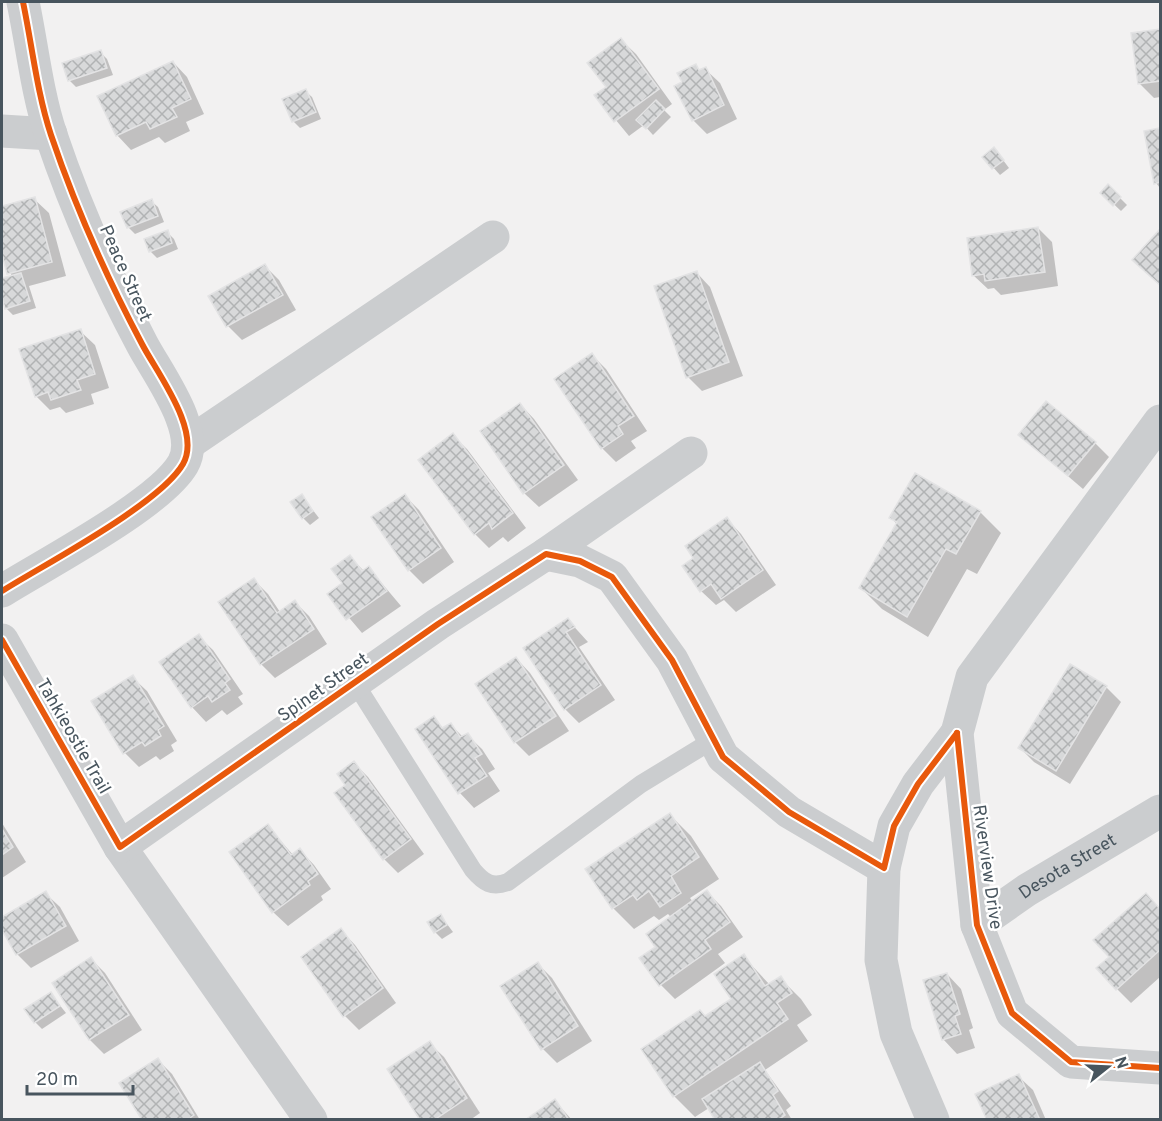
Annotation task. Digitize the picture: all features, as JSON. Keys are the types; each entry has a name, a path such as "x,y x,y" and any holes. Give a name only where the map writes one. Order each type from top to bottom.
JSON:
{"street":[{"name":"Peace Street","path":"22,2 51,134 94,242 136,333 178,408 189,443"},
{"path":"2,132 51,134"},
{"path":"2,591 116,521 169,483 184,462 189,443 493,237"},
{"name":"Riverview Drive","path":"1161,421 972,677 957,733 977,925 1012,1012 1071,1062 1161,1068"},
{"name":"Spinet Street","path":"120,848 355,682 691,453"},
{"path":"546,554 580,561 612,577 672,660 723,757 789,812 884,868"},
{"name":"Tahkieostie Trail","path":"2,640 120,848 311,1119"},
{"path":"933,1119 896,1033 881,960 884,868 894,826 918,784 957,733"},
{"name":"Desota Street","path":"977,925 1027,890 1161,811"}],"lane":[{"path":"355,682 473,870 482,881 496,886 508,882 641,784 713,740"}],"building":[{"path":"1160,29 1160,81 1138,84 1131,33"},
{"path":"621,38 659,89 614,122 594,95 606,87 587,63"},
{"path":"101,50 107,68 68,81 62,63"},
{"path":"173,61 191,99 172,108 177,117 150,129 146,122 116,136 97,96"},
{"path":"696,64 699,70 706,67 724,105 692,121 674,86 682,82 677,73"},
{"path":"306,89 316,112 292,122 282,99"},
{"path":"656,100 665,109 646,129 636,120"},
{"path":"1160,128 1160,182 1154,184 1144,131"},
{"path":"994,147 1004,160 992,169 982,157"},
{"path":"1108,184 1121,197 1113,206 1100,193"},
{"path":"35,197 52,262 7,274 2,254 2,206"},
{"path":"152,199 158,216 127,228 120,212"},
{"path":"1038,227 1045,272 985,281 984,274 972,276 967,238"},
{"path":"1160,229 1160,285 1132,260"},
{"path":"168,230 172,243 149,252 144,239"},
{"path":"265,264 283,295 226,327 208,296"},
{"path":"697,271 729,362 686,378 654,286"},
{"path":"21,273 30,301 5,309 2,297 2,278"},
{"path":"81,329 95,374 77,380 81,390 51,400 48,392 35,397 19,349"},
{"path":"592,353 634,416 618,426 623,434 601,449 554,379"},
{"path":"1046,401 1096,442 1068,476 1018,435"},
{"path":"520,403 564,465 523,494 480,431"},
{"path":"453,433 513,513 492,529 489,523 474,535 418,460"},
{"path":"915,473 981,511 956,554 946,549 907,617 859,588 897,522 889,518"},
{"path":"302,494 313,511 302,519 290,502"},
{"path":"405,494 441,548 408,571 371,517"},
{"path":"727,517 763,570 721,599 711,584 700,592 682,566 693,558 685,546"},
{"path":"350,555 362,571 369,566 387,591 346,620 327,594 342,583 331,569"},
{"path":"254,578 277,613 295,600 314,629 260,665 218,602"},
{"path":"568,618 575,627 566,632 601,685 564,710 523,648"},
{"path":"199,634 230,679 225,683 230,690 212,702 208,696 191,708 159,662"},
{"path":"516,657 556,716 514,743 475,684"},
{"path":"1070,664 1107,686 1056,771 1018,748"},
{"path":"133,675 164,726 158,730 161,736 145,746 142,742 123,754 91,701"},
{"path":"434,716 442,728 451,723 460,737 468,733 482,754 475,758 487,776 458,794 415,729"},
{"path":"354,761 411,839 383,860 334,793 345,785 337,774"},
{"path":"670,813 699,857 671,876 681,893 660,907 649,891 637,900 633,895 612,909 585,869"},
{"path":"268,824 291,855 300,848 318,874 308,881 310,885 272,913 229,852"},
{"path":"2,829 13,847 2,855"},
{"path":"707,890 730,922 705,940 711,949 659,986 639,958 655,947 646,934"},
{"path":"46,891 66,926 16,955 2,930 2,917"},
{"path":"1146,893 1160,909 1160,950 1116,990 1096,968 1109,957 1093,940"},
{"path":"441,914 447,925 434,933 427,922"},
{"path":"341,928 383,988 343,1017 301,957"},
{"path":"744,954 765,986 781,976 792,993 777,1003 788,1019 673,1097 641,1049 700,1010 705,1016 731,999 714,974"},
{"path":"91,957 129,1015 89,1040 52,983"},
{"path":"538,962 578,1026 541,1050 500,986"},
{"path":"947,973 960,1014 955,1016 961,1034 942,1040 923,980"},
{"path":"51,992 60,1006 34,1023 24,1009"},
{"path":"430,1041 467,1098 434,1120 420,1120 387,1069"},
{"path":"158,1058 194,1115 187,1120 142,1120 119,1083"},
{"path":"760,1062 778,1091 773,1095 785,1115 778,1120 715,1120 702,1099"},
{"path":"1019,1074 1040,1120 987,1120 975,1094"},
{"path":"555,1099 569,1120 525,1120"}],"cycle path":[{"path":"2,591 127,515 151,497 170,480 183,464 187,451 187,435 175,402 116,293 60,162 42,103 23,2"},
{"path":"2,640 120,847 438,624 546,554 580,561 612,577 672,660 723,757 789,812 884,868 894,826 918,784 957,733"},
{"path":"957,733 977,925 1012,1013 1071,1062 1160,1068"}]}
